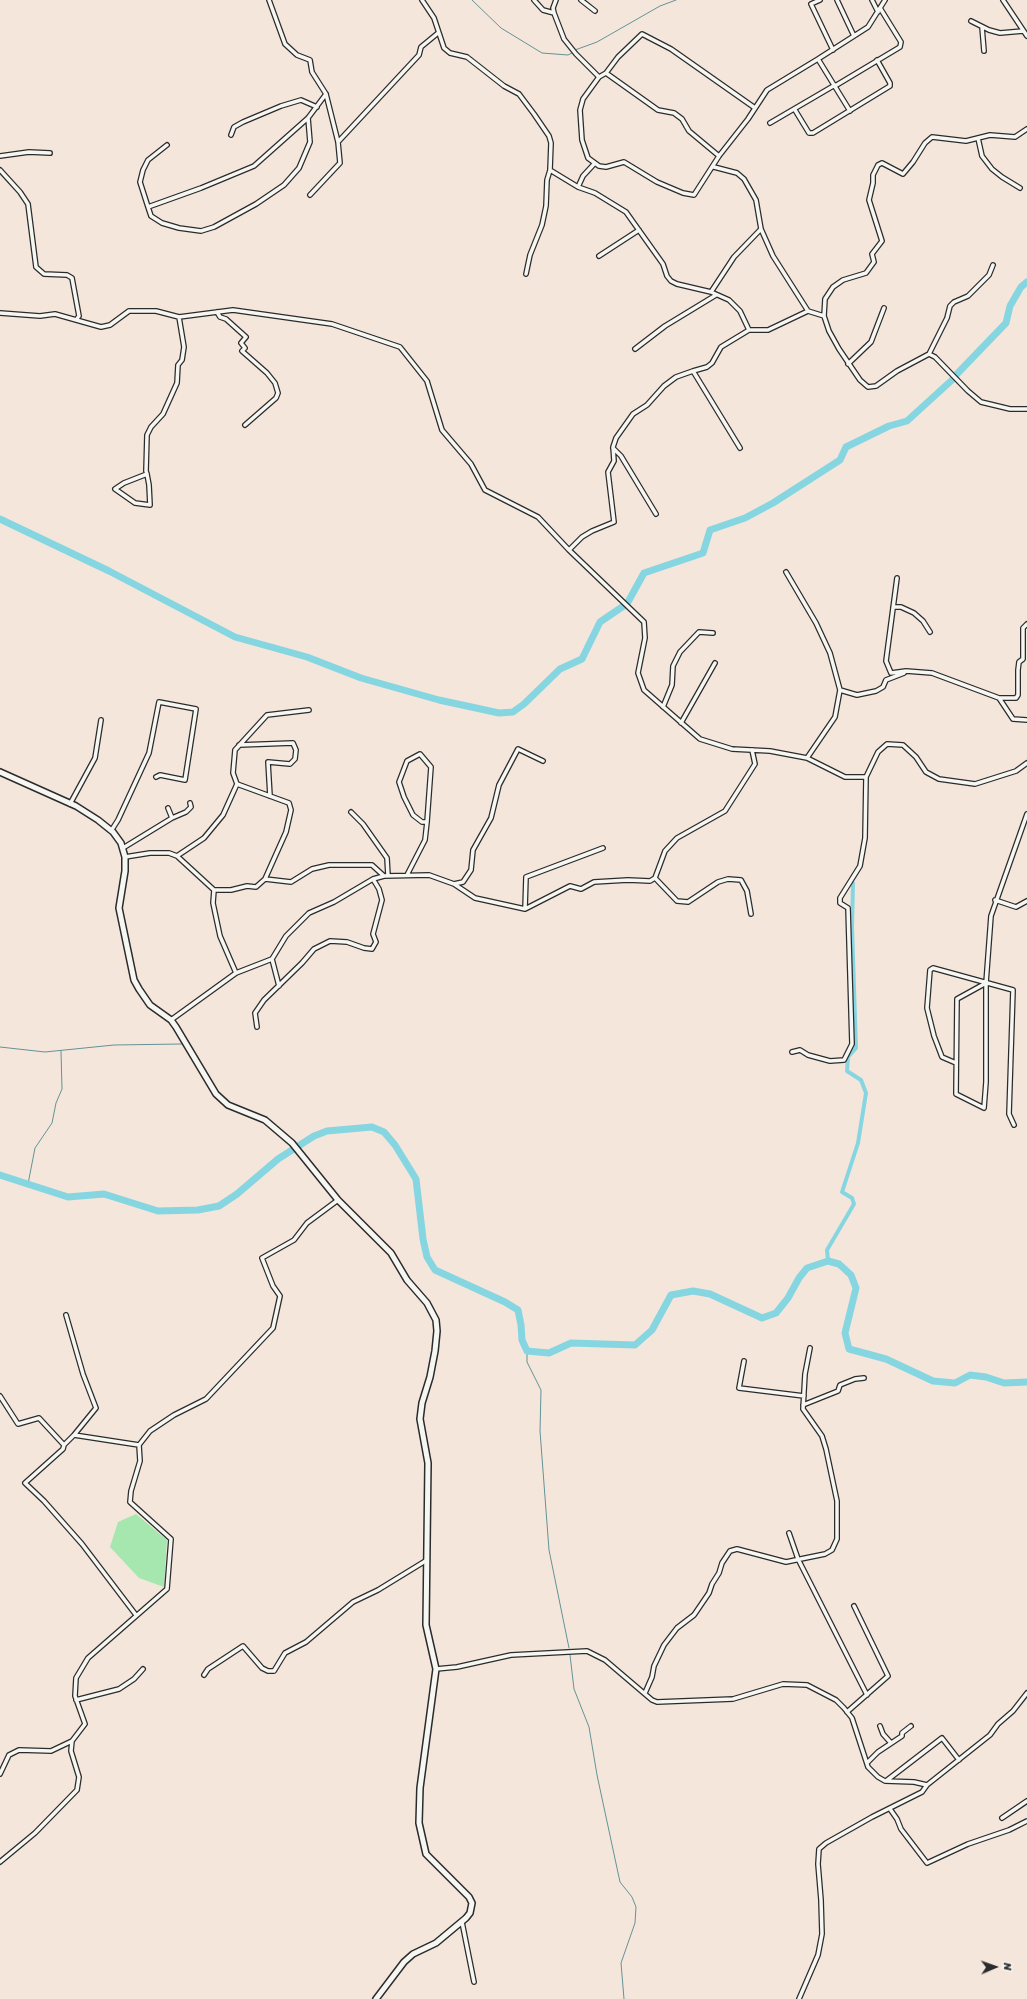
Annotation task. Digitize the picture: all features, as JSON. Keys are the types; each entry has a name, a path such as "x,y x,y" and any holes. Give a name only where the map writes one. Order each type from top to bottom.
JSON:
{"street":[{"path":"269,0 285,44 297,55 310,60 312,72 326,94 338,142 340,162 310,195"},
{"path":"422,0 434,18 444,48 450,52 467,57 504,86 519,94 549,136 552,151 550,170 547,180 546,206 542,226 530,255 526,274"},
{"path":"534,0 544,10 554,13"},
{"path":"556,0 553,8 554,13 564,39 576,54 599,77"},
{"path":"581,0 595,11"},
{"path":"820,0 811,4 833,50"},
{"path":"837,0 854,36"},
{"path":"770,123 795,110 900,47 901,42 872,0"},
{"path":"755,108 671,49 642,34 625,49 606,73 599,77 583,99 580,110 584,150 588,158 595,163 606,167 624,162 657,182 683,193 694,195 714,167 719,156 755,108 767,90 833,50 868,26 885,0"},
{"path":"1004,0 1027,36"},
{"path":"971,21 982,27 1000,33 1023,31"},
{"path":"982,27 984,51"},
{"path":"338,142 418,55 421,47 438,33"},
{"path":"818,59 850,111"},
{"path":"795,110 809,133 813,134 890,86 890,83 878,60"},
{"path":"606,73 658,110 674,113 682,119 689,131 719,156"},
{"path":"148,207 254,166 308,118 326,94"},
{"path":"231,135 234,127 281,106 301,100 317,106"},
{"path":"166,145 148,160 143,170 140,182 151,216 162,223 179,228 201,231 214,227 284,185 299,168 310,142 308,118"},
{"path":"993,265 989,275 968,296 954,302 950,306 947,318 929,354 897,371 876,386 868,387 860,380 848,364 829,331 824,316 825,299 833,287 843,280 866,273 874,262 872,254 882,241 868,200 873,183 873,175 878,165 882,163 903,174 913,162 925,143 932,137 966,141 990,135 1015,137 1027,129"},
{"path":"978,138 982,156 992,169 1020,188"},
{"path":"0,156 29,152 50,153"},
{"path":"578,187 583,176 595,163"},
{"path":"714,167 737,173 744,179 756,200 761,229 773,256 808,311 824,316"},
{"path":"0,170 20,192 28,204 36,267 44,274 67,275 72,278 78,316 76,320"},
{"path":"550,170 578,187 595,193 626,212 663,264 667,276 671,281 677,284 711,292 734,304 740,311 749,330"},
{"path":"711,292 734,257 761,229"},
{"path":"599,256 639,230"},
{"path":"635,349 665,326 716,294"},
{"path":"848,364 871,342 884,308"},
{"path":"0,314 40,316 55,314 106,327 129,310 156,311 179,318 234,310 332,324 400,348 427,381 442,430 471,464 485,490 538,517 569,550 644,622 645,638 638,673 644,690 700,739 732,749 770,751 808,758 845,777 866,777"},
{"path":"569,550 587,534 614,522 608,472 614,461 613,447 616,438 633,414 647,405 664,386 676,377 712,363 721,347 749,330 768,330 808,311"},
{"path":"217,312 220,317 226,319 246,337 241,343 245,348 242,351 267,373 275,383 278,393 276,398 246,425"},
{"path":"147,474 124,483 115,489 135,503 150,505 147,474 147,435 151,427 163,414 177,384 178,365 184,353 184,341 179,318"},
{"path":"929,354 935,357 981,402 1010,408 1027,409"},
{"path":"693,371 740,448"},
{"path":"613,447 622,456 656,514"},
{"path":"786,572 816,623 830,653 840,690 835,717 808,758"},
{"path":"897,578 886,660 891,673 932,673 999,698 1016,698 1018,695 1019,662 1024,659 1023,628 1027,624"},
{"path":"893,607 901,607 914,613 923,621 930,632"},
{"path":"664,707 672,685 673,666 680,652 699,632 713,633"},
{"path":"681,722 715,662"},
{"path":"840,690 857,695 876,691 883,687 886,680 906,672"},
{"path":"999,698 1013,719 1027,720"},
{"path":"111,831 118,820 149,753 159,702 196,709 184,780 160,775 156,777"},
{"path":"177,856 204,838 223,815 237,784 233,773 235,750 267,714 309,710"},
{"path":"70,804 95,758 101,720"},
{"path":"240,744 293,743 296,750 295,759 290,764 268,762 270,796"},
{"path":"792,1052 800,1050 808,1055 830,1061 844,1060 852,1044 848,908 840,902 840,898 860,866 865,838 866,777 878,752 887,744 903,744 916,757 926,772 939,779 975,784 1016,771 1027,763"},
{"path":"454,884 462,882 471,870 473,850 491,818 499,785 518,749 543,761"},
{"path":"171,1020 236,974 272,960 286,936 309,913 334,902 373,879 386,876 428,875 454,884 475,898 525,909 570,886 581,889 594,882 628,880 640,882 650,881 655,878 665,850 677,838 725,811 755,764 752,750"},
{"path":"407,876 425,840 427,822 431,767 420,754 407,761 399,782 404,797 413,815 422,822 427,822"},
{"path":"0,772 70,804 98,820 111,831 121,843 125,857 125,872 119,908 134,980 150,1004 171,1020 216,1094 228,1105 265,1120 292,1143 338,1200 391,1253 407,1280 427,1303 436,1320 437,1331 435,1351 430,1377 422,1403 420,1419 428,1463 426,1625 436,1669 420,1788 419,1823 426,1854 469,1898 472,1903 470,1913 462,1922 436,1943 413,1954 404,1962 376,1999"},
{"path":"125,857 150,853 169,853 177,856 214,890 231,890 247,886 256,887 265,879 286,832 291,810 289,803 237,784"},
{"path":"123,848 172,818 186,812 191,807 190,803"},
{"path":"168,808 172,818"},
{"path":"351,812 363,824 387,858 386,876"},
{"path":"986,984 957,999 956,1094 984,1108 986,1082 986,984 991,916 995,900 1027,814"},
{"path":"525,909 526,877 603,848"},
{"path":"265,879 291,882 312,869 329,865 372,865 386,876"},
{"path":"655,878 677,901 688,902 718,882 741,880 747,891 751,914"},
{"path":"257,1027 255,1013 264,1000 302,963 314,949 330,941 348,942 364,948 372,949 376,942 373,934 382,900 379,889 373,879"},
{"path":"214,890 213,903 220,936 236,974"},
{"path":"995,900 1016,907 1027,901"},
{"path":"272,960 279,986"},
{"path":"956,1063 942,1057 934,1036 927,1008 930,970 933,968 986,984 1013,990 1009,1114 1014,1125"},
{"path":"0,1774 9,1755 19,1750 51,1751 72,1741 85,1724 75,1696 76,1678 88,1658 167,1588 171,1539 130,1502 131,1491 140,1461 139,1445 150,1432 174,1415 206,1399 273,1328 280,1296 273,1286 262,1258 294,1240 307,1223 338,1200"},
{"path":"66,1315 83,1374 96,1408 64,1445 63,1449 24,1483 44,1501 86,1549 136,1615"},
{"path":"645,1694 652,1677 654,1666 664,1646 677,1628 694,1614 708,1593 719,1573 722,1563 730,1551 737,1549 786,1562 829,1553 836,1539 838,1522 837,1501 826,1449 822,1436 803,1409 805,1374 810,1348"},
{"path":"744,1361 739,1388 804,1396"},
{"path":"803,1405 838,1391 840,1385 855,1379 864,1378"},
{"path":"0,1396 18,1424 39,1418 64,1445"},
{"path":"74,1435 139,1445"},
{"path":"789,1533 798,1559 867,1695"},
{"path":"204,1675 208,1669 243,1646 262,1668 268,1671 274,1671 285,1653 306,1642 353,1602 378,1590 427,1560"},
{"path":"847,1712 888,1676 854,1606"},
{"path":"436,1669 458,1667 511,1655 587,1652 605,1660 652,1700 657,1702 733,1699 791,1683 807,1685 836,1700 852,1718 867,1764 874,1774 886,1781 914,1782 927,1785"},
{"path":"76,1700 119,1689 134,1679 143,1670"},
{"path":"799,1999 818,1955 822,1934 818,1864 819,1849 826,1843 922,1792 927,1785 990,1735 998,1724 1013,1711 1027,1693"},
{"path":"880,1726 891,1743"},
{"path":"867,1764 891,1743 902,1736 902,1733 911,1726"},
{"path":"886,1781 942,1738 959,1760"},
{"path":"0,1862 35,1833 77,1790 79,1776 71,1751 72,1741"},
{"path":"1002,1818 1027,1801"},
{"path":"890,1808 901,1829 927,1863 968,1844 1009,1830 1027,1821"},
{"path":"462,1922 474,1982"}],"green space":[{"path":"136,1514 167,1540 164,1587 139,1578 110,1547 118,1522"}],"waterway":[{"path":"472,0 501,28 542,53 568,55 572,53"},
{"path":"575,50 597,42 660,6 676,0"},
{"path":"955,376 1006,323 1010,306 1021,287 1027,282"},
{"path":"628,602 644,573 703,553 710,530 745,518 773,503 840,460 846,447 889,426 907,421 952,380"},
{"path":"0,519 109,571 235,637 307,657 361,678 439,700 499,713 513,712 524,704 560,669 582,659 600,622 625,605"},
{"path":"828,1261 827,1250 854,1204 852,1198 842,1192 858,1143 866,1093 861,1080 847,1071 848,1057 856,1048 852,927 853,883"},
{"path":"0,1047 45,1052 114,1045 182,1044"},
{"path":"28,1184 35,1148 52,1123 56,1103 62,1089 61,1051"},
{"path":"0,1175 68,1197 104,1194 158,1211 198,1210 219,1206 237,1194 278,1159 314,1136 327,1131 372,1127 384,1132 395,1145 416,1179 423,1239 427,1257 435,1270 505,1302 518,1310 522,1340 527,1351 549,1353 571,1343 635,1345 652,1330 671,1295 693,1291 710,1294 762,1318 776,1313 788,1298 799,1278 807,1268 828,1261 839,1264 851,1275 856,1288 845,1333 849,1349 886,1359 933,1381 955,1383 970,1375 986,1377 1004,1383 1027,1382"},
{"path":"527,1351 527,1362 541,1390 540,1431 549,1550 569,1648"},
{"path":"570,1655 574,1689 589,1727 597,1775 620,1882 632,1897 636,1907 635,1923 621,1963 624,1999"}]}
